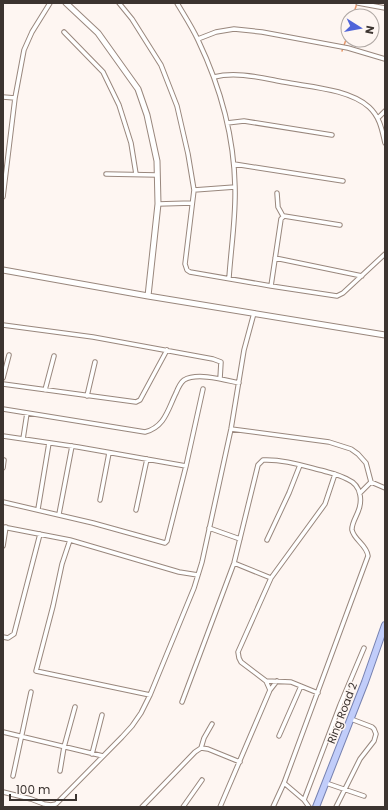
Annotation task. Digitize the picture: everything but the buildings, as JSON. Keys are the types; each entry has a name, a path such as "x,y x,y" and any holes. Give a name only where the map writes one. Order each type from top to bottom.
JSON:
{"main road":[{"name":"Ring Road 2","path":"316,807 351,719 385,625"}],"street":[{"path":"3,198 15,98 24,50 32,32 50,3"},
{"path":"66,3 98,33 138,89 148,115 157,161 158,204 148,296"},
{"path":"119,3 132,19 161,65 177,106 188,154 194,190 185,264 187,270 190,272 337,296 343,293 385,254"},
{"path":"177,3 198,39 214,77 222,101 232,142 235,187 229,278"},
{"path":"359,3 385,8"},
{"path":"198,39 216,32 234,29 262,32 348,48 385,59"},
{"path":"64,32 104,72 122,113 131,143 136,174"},
{"path":"214,77 236,74 331,90 359,100 370,108 378,118 385,143"},
{"path":"3,97 15,98"},
{"path":"378,118 385,111"},
{"path":"227,123 244,121 332,135"},
{"path":"234,164 343,181"},
{"path":"106,174 157,175"},
{"path":"194,190 235,187"},
{"path":"277,193 278,206 283,216"},
{"path":"158,204 192,203"},
{"path":"271,286 281,218 283,216"},
{"path":"283,216 340,225"},
{"path":"276,258 362,276"},
{"path":"3,270 148,296 385,335"},
{"path":"3,792 51,805 56,804 132,726 150,695 198,575 231,429 244,350 254,313"},
{"path":"3,325 93,337 213,359 221,362 220,379"},
{"path":"3,384 136,402 140,400 166,350"},
{"path":"3,378 9,356"},
{"path":"45,390 54,356"},
{"path":"87,396 95,362"},
{"path":"3,409 145,432 158,427 164,419 179,385 184,380 194,377 239,382"},
{"path":"3,502 59,514 165,543 167,541 186,466 203,388"},
{"path":"23,439 27,412"},
{"path":"231,429 329,442 351,449 366,463 371,482"},
{"path":"3,436 72,446 186,466"},
{"path":"38,509 48,443"},
{"path":"59,514 72,446"},
{"path":"100,500 109,453"},
{"path":"136,510 147,459"},
{"path":"3,468 4,460"},
{"path":"182,702 234,562 258,465 263,460 269,460 300,465 347,478 356,485 360,493 361,502 359,511 352,525 352,529 353,533 367,549 368,556 284,784 273,807"},
{"path":"267,540 289,493 300,465"},
{"path":"270,690 266,681 241,662 238,652 272,578 324,504 335,474"},
{"path":"371,482 385,488"},
{"path":"360,493 371,482"},
{"path":"3,546 5,527 70,540 179,572 198,575"},
{"path":"209,528 240,539"},
{"path":"3,637 8,638 14,634 40,534"},
{"path":"70,540 62,564 36,671 150,695"},
{"path":"234,562 272,578"},
{"path":"304,800 340,705 364,648"},
{"path":"266,681 291,682 318,693"},
{"path":"220,807 270,690 278,681"},
{"path":"279,736 301,686"},
{"path":"13,776 31,692"},
{"path":"60,771 64,747 74,707"},
{"path":"92,754 102,715"},
{"path":"336,807 360,759 374,740 376,734 372,727 351,719"},
{"path":"201,748 204,738 212,724"},
{"path":"3,732 103,756"},
{"path":"142,807 194,752 201,748 208,749 240,762"},
{"path":"183,807 202,780"},
{"path":"326,783 364,796"},
{"path":"284,784 304,800 309,807"}],"waterway":[{"path":"355,8 357,3"}]}
